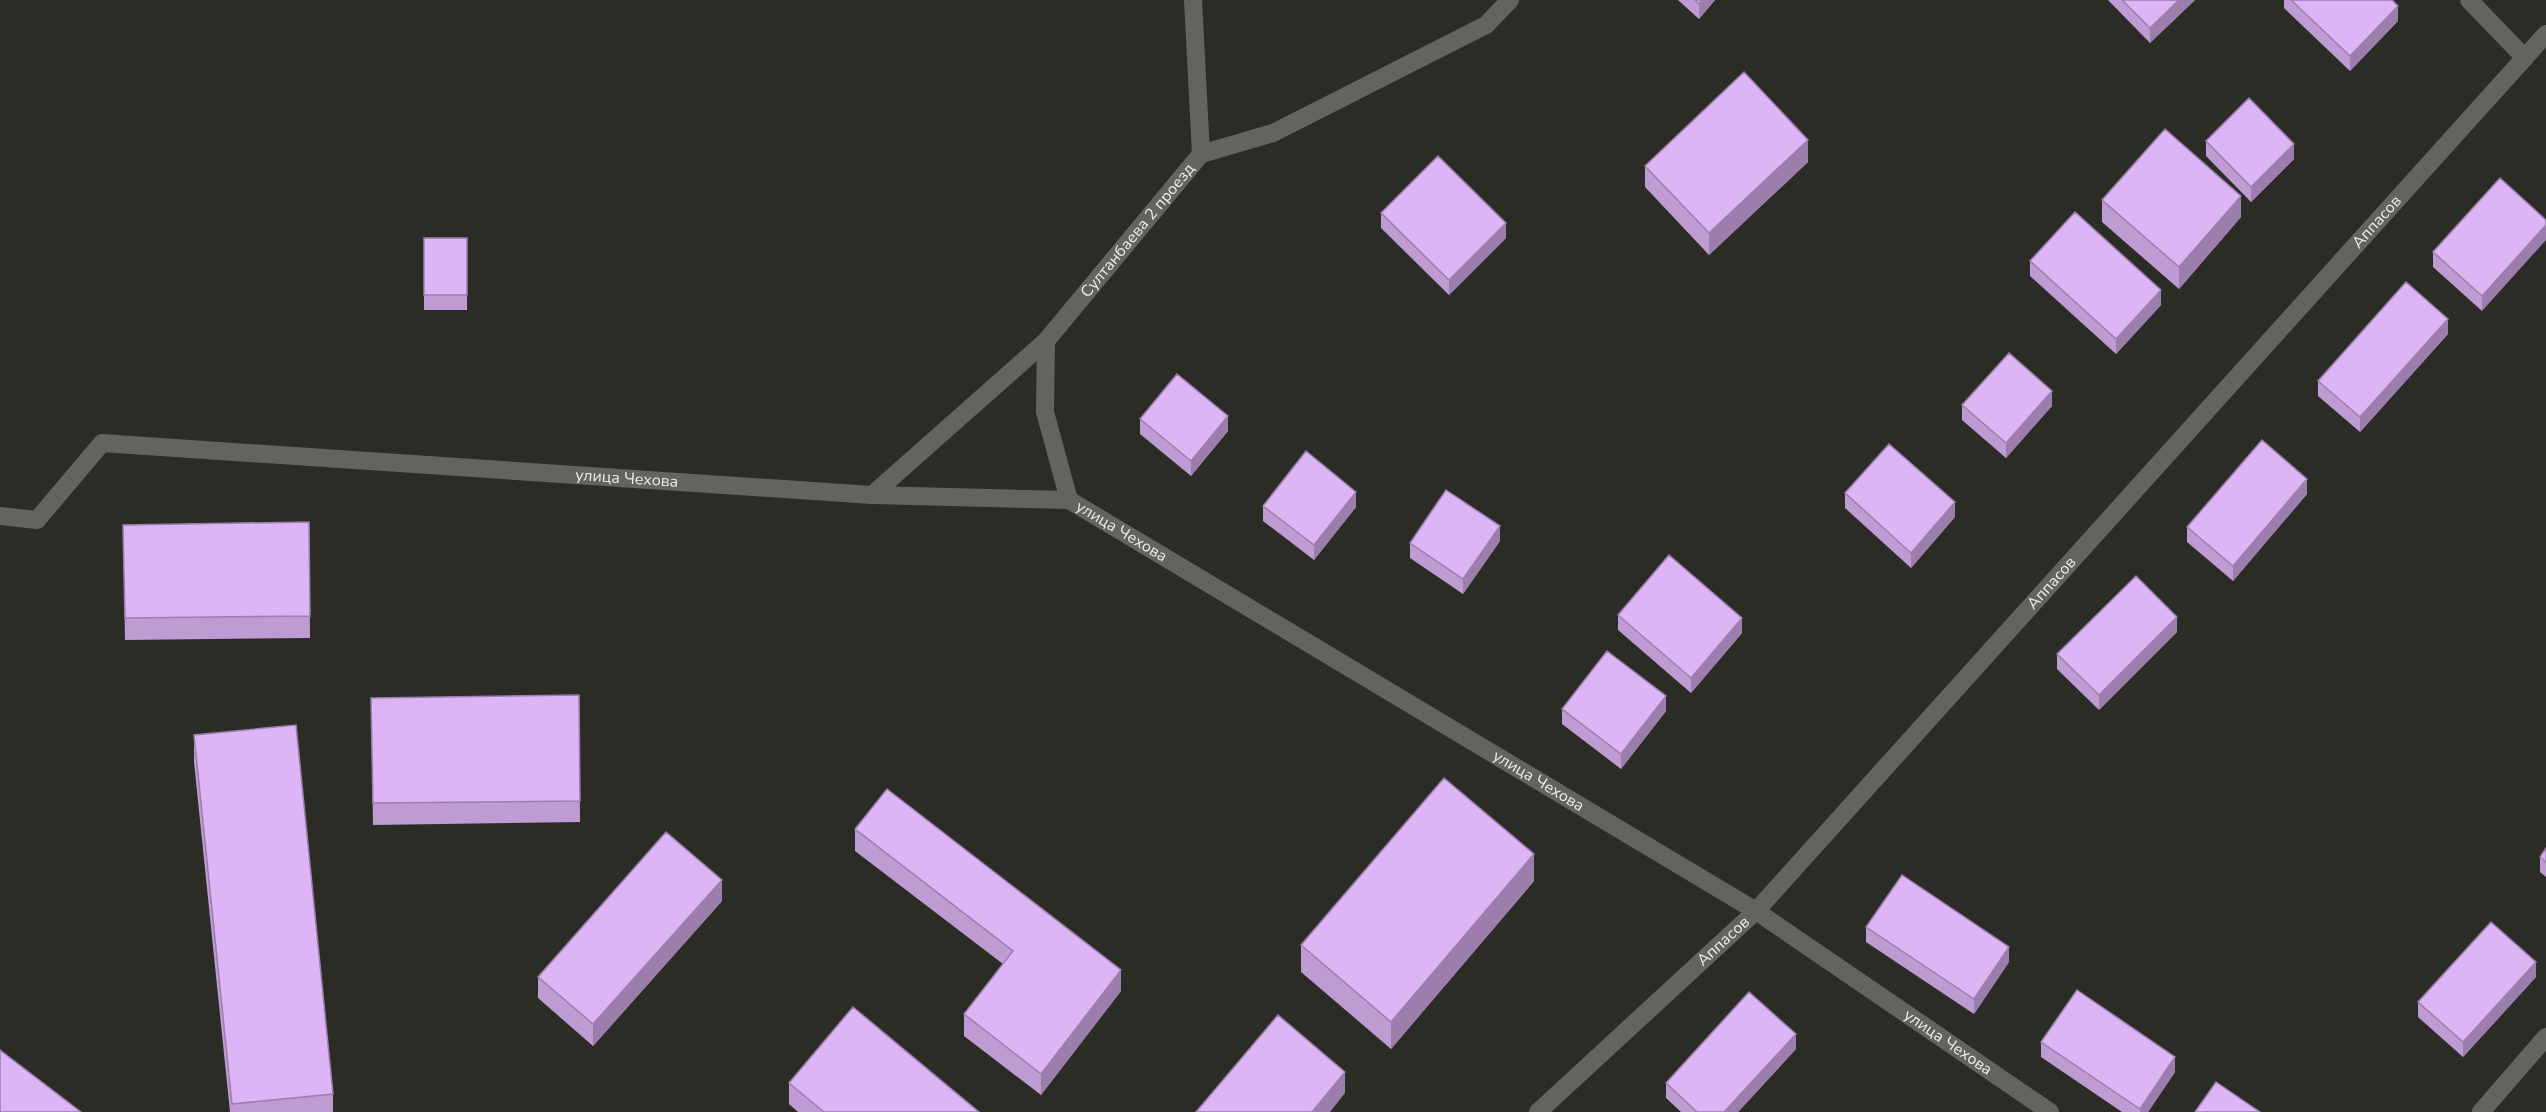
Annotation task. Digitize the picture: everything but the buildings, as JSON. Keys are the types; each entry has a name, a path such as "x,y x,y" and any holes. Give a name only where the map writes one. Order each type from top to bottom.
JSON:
{"street":[{"path":"1193,0 1201,154"},
{"name":"Султанбаева 2 проезд","path":"872,495 1046,342 1201,154 1273,133 1486,25 1510,0"},
{"path":"2469,0 2525,58"},
{"name":"Аппасов","path":"1538,1112 1756,911 2546,34"},
{"path":"1046,342 1045,412 1069,500"},
{"name":"улица Чехова","path":"0,516 37,520 102,443 872,495 1069,500 1756,911 2050,1112"},
{"path":"2481,1112 2546,1037"}]}
